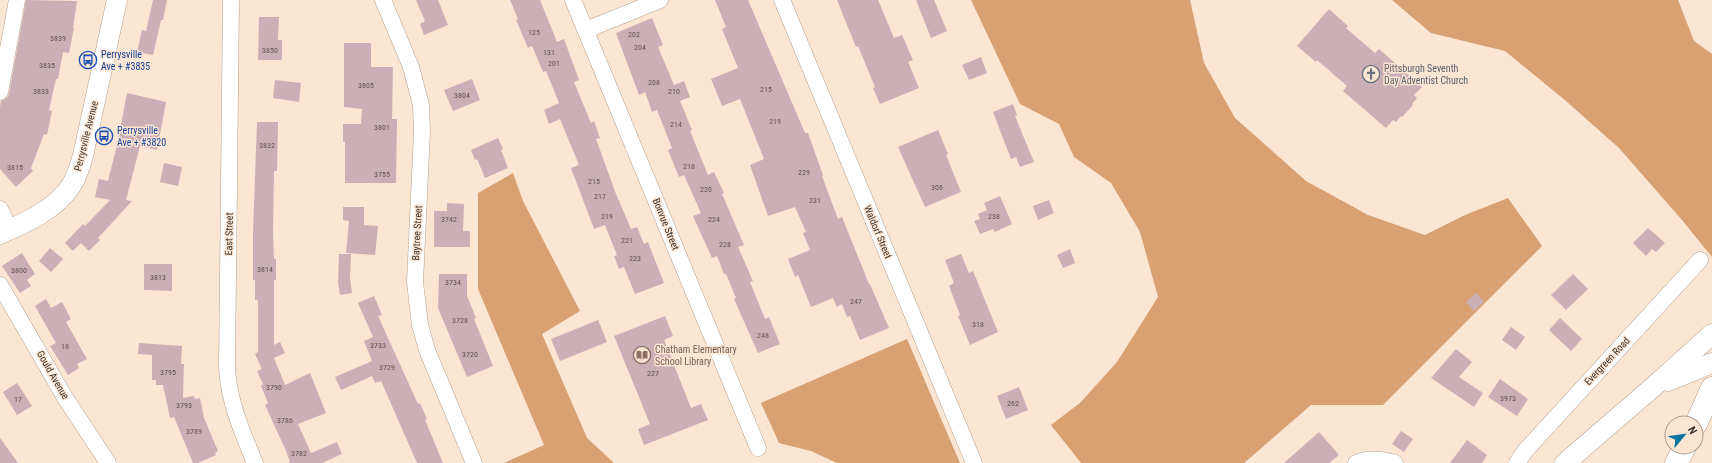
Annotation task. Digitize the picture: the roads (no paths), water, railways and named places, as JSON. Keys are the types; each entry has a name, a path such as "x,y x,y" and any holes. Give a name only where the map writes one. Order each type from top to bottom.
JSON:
{"highway":[{"path":"1700,415 1712,388"}],"main road":[{"name":"Perrysville Avenue","path":"5,232 32,219 60,200 76,176 84,151 117,0"},
{"path":"1565,463 1712,334"},
{"path":"1652,388 1712,363"}],"street":[{"path":"0,92 17,0"},
{"name":"East Street","path":"231,0 227,368 228,383 235,413 255,463"},
{"name":"Baytree Street","path":"383,0 411,67 421,104 422,131 415,282 420,325 427,350 474,463"},
{"name":"Bonvue Street","path":"573,0 758,448"},
{"path":"586,30 660,0"},
{"name":"Waldorf Street","path":"782,0 974,463"},
{"path":"0,209 5,232"},
{"name":"Evergreen Road","path":"1517,463 1525,451 1700,260"},
{"name":"Gould Avenue","path":"0,285 64,396 108,463"},
{"path":"1356,463 1374,459 1395,463"}],"place":[{"name":"Perrysville Ave + #3835","path":"88,60"},
{"name":"Pittsburgh Seventh Day Adventist Church","path":"1371,74"},
{"name":"Perrysville Ave + #3820","path":"104,136"},
{"name":"Chatham Elementary School Library","path":"642,355"}]}
